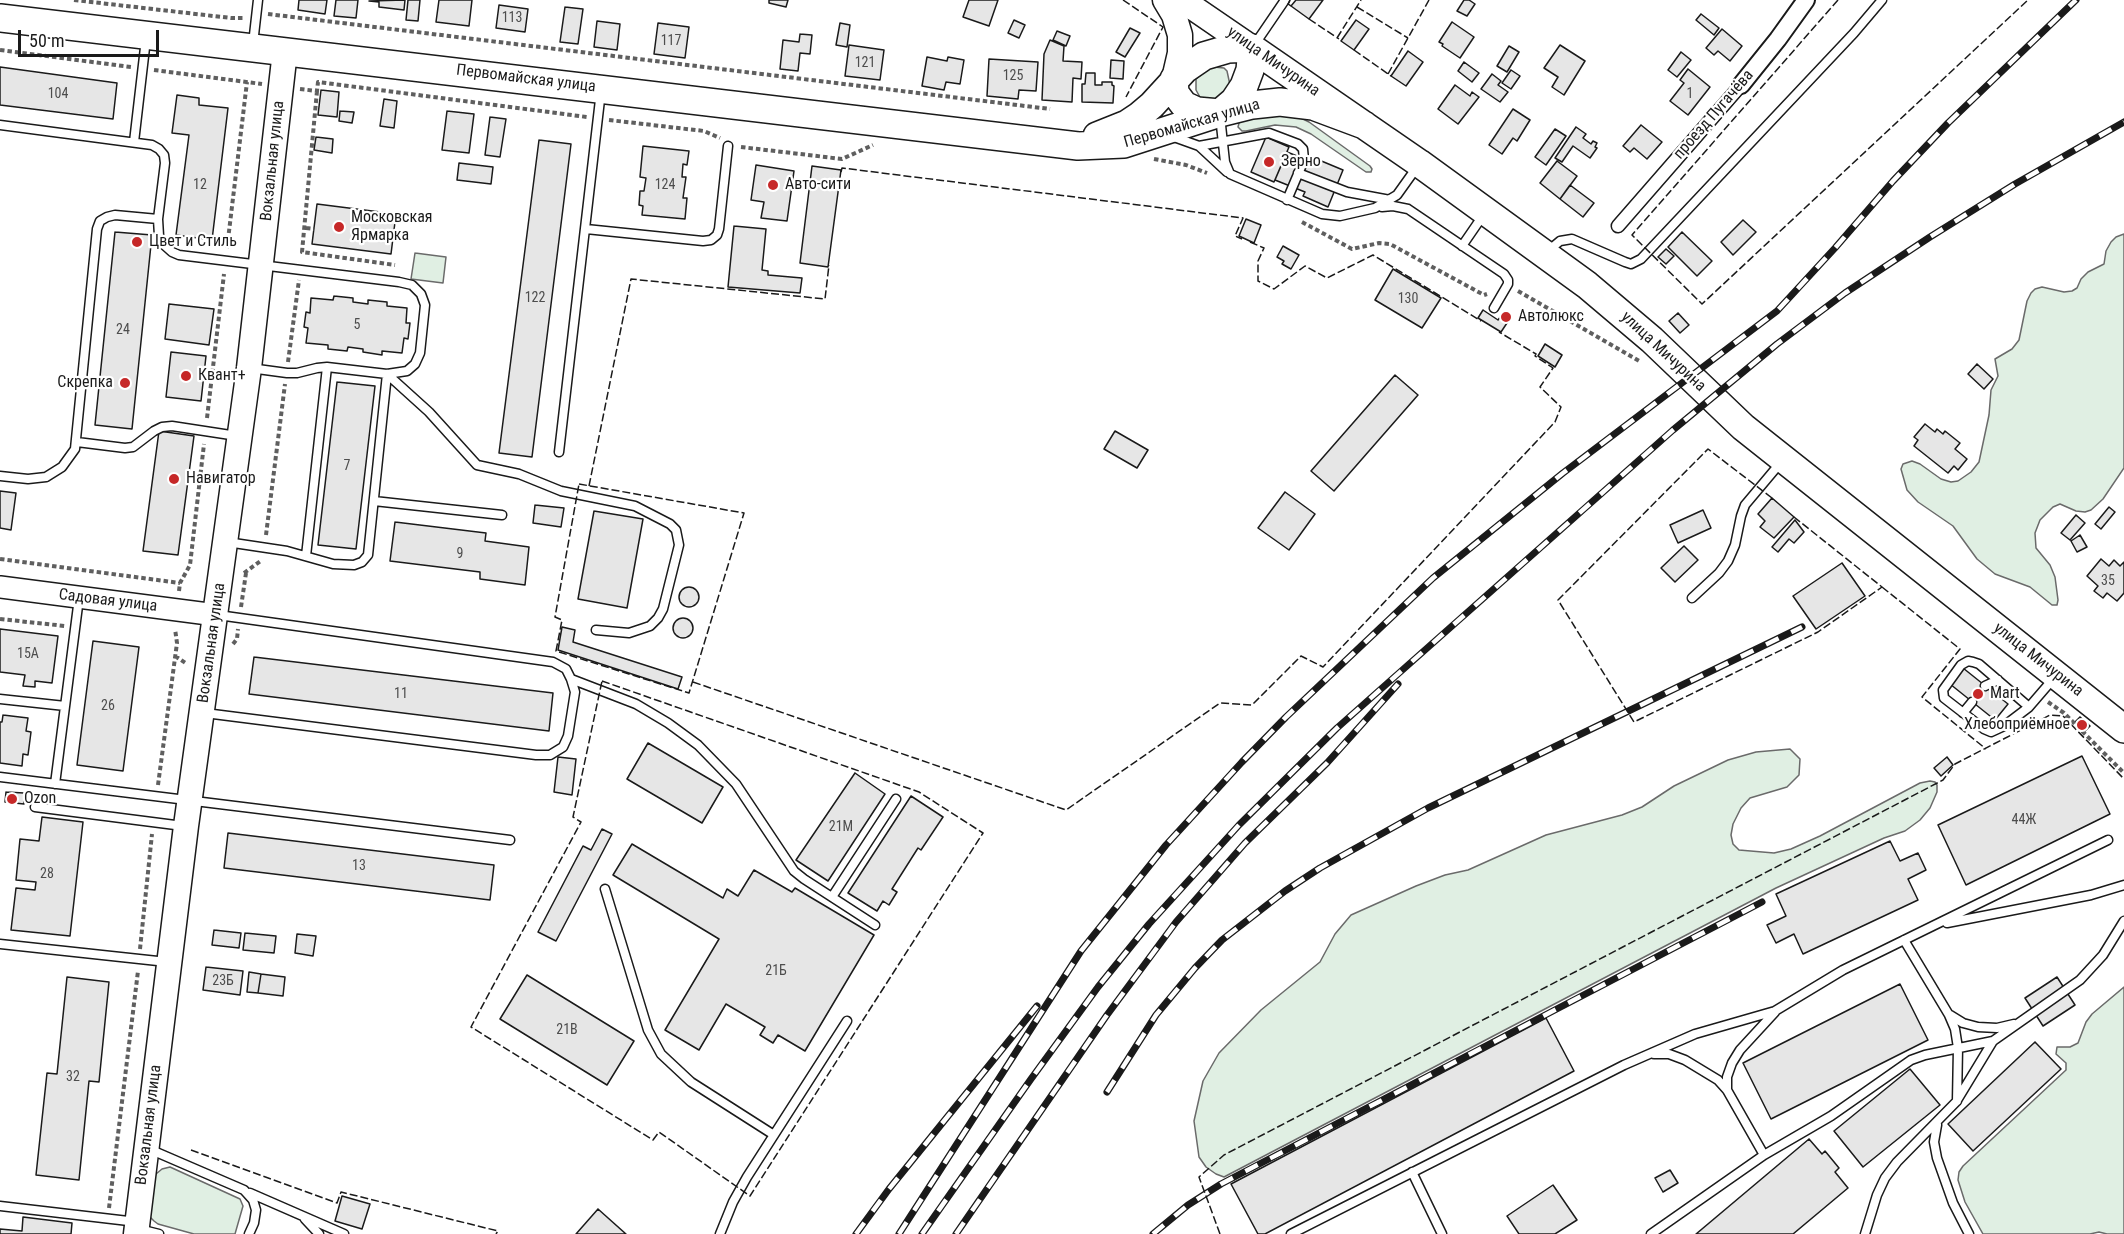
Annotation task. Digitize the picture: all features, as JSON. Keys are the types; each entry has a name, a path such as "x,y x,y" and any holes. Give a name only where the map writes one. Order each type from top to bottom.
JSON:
{"main road":[{"path":"1166,0 1174,15 1180,35 1180,53 1174,79 1175,93 1184,105 1197,111 1220,112 1234,100 1244,86 1251,70 1252,48"},
{"name":"улица Мичурина","path":"1182,0 1419,163 1546,254 1624,315 1743,427 1784,459 2048,685 2124,729"},
{"name":"Первомайская улица","path":"0,18 1051,143 1153,146 1220,112 1268,102 1292,102 1323,109 1364,125"},
{"name":"Первомайская улица","path":"1051,143 1077,140 1113,131 1139,116 1152,105 1174,79 1195,61 1212,53 1236,48 1252,48"},
{"name":"Вокзальная улица","path":"142,1230 146,1147 201,713 216,615 234,571 226,542 262,265 285,51"}],"street":[{"name":"проезд Пугачёва","path":"1618,226 1741,86 1779,39 1806,0"},
{"name":"Садовая улица","path":"0,587 216,615"}],"lane":[{"path":"252,48 258,0"},
{"path":"1252,48 1285,0"},
{"path":"1546,254 1560,241 1572,239 1631,264 1641,259 1854,33 1882,0"},
{"path":"134,142 146,35"},
{"path":"559,452 602,88"},
{"path":"1220,112 1225,162 1230,174"},
{"path":"0,125 134,142 152,145 159,149 164,155 165,163 158,219 159,236 163,244 172,252 186,256 399,282 412,285 421,294 425,305 420,353 415,364 407,371 387,374 327,367 286,373 249,368"},
{"path":"1113,131 1153,146 1180,138 1199,146 1230,174 1322,214 1348,215 1393,206 1408,209 1507,277 1508,284 1494,308"},
{"path":"1199,146 1263,134 1276,134 1298,144 1303,149 1304,160 1287,200"},
{"path":"586,230 711,240 719,229 725,142"},
{"path":"1376,208 1391,200 1404,187 1419,163"},
{"path":"1298,173 1347,192 1380,200 1391,200"},
{"path":"1404,187 1402,199 1408,209"},
{"path":"1462,246 1486,211"},
{"path":"0,476 28,479 46,477 56,472 66,462 77,442 97,229 100,221 115,215 158,219"},
{"path":"306,556 327,367"},
{"path":"226,542 306,556 333,564 354,565 362,562 368,555 387,374"},
{"path":"387,374 429,412 477,465 519,474 561,491 635,506 670,524 676,530 679,545 663,609 658,618 650,626 629,633 596,630"},
{"path":"77,442 133,447 162,427 172,426 240,436"},
{"path":"1692,598 1719,573 1728,561 1735,545 1745,505 1784,459"},
{"path":"374,501 502,515"},
{"path":"55,784 79,598"},
{"path":"201,713 536,755 550,754 563,747 568,736 575,692 566,669 553,662 216,615"},
{"path":"2029,707 1979,664 1968,661 1961,665 1944,686 1943,695 1963,713 1991,732 2004,726 2029,707 2048,685"},
{"path":"571,679 636,704 668,723 698,745 736,784 794,871 876,925"},
{"path":"1985,686 1998,680"},
{"path":"0,699 65,706"},
{"path":"1963,713 1972,702"},
{"path":"0,777 510,840"},
{"path":"832,897 896,799"},
{"path":"35,807 186,826"},
{"path":"1291,1234 1650,1054 1695,1034 1775,1011 1827,979 2108,840"},
{"path":"1934,925 2091,895 2124,885"},
{"path":"605,890 648,1030 657,1048 691,1082 774,1135"},
{"path":"1865,1234 1885,1178 1897,1162 1956,1102 1993,1041 2086,974 2103,955 2124,921"},
{"path":"1904,940 1955,1029 1958,1048 1956,1102"},
{"path":"0,944 170,963"},
{"path":"1727,1090 1727,1077 1732,1063 1740,1050 1775,1011"},
{"path":"1949,1015 1978,1028 1997,1028 2020,1022"},
{"path":"720,1234 740,1189 847,1021"},
{"path":"1651,1234 1764,1155 1831,1116 1911,1060 1993,1041"},
{"path":"1650,1054 1669,1054 1685,1060 1718,1080 1727,1090 1764,1155"},
{"path":"1939,1120 1934,1135 1937,1158 1953,1203 1969,1234"},
{"path":"146,1147 344,1234"},
{"path":"1412,1172 1442,1234"},
{"path":"244,1190 253,1200 256,1210 249,1234"},
{"path":"0,1206 108,1218 142,1230"},
{"path":"302,1217 319,1234"}],"path":[{"path":"74,0 231,18 256,18 272,13 1050,109"},
{"path":"0,50 318,91"},
{"path":"156,795 177,643 175,623 180,583 190,566 247,82"},
{"path":"240,618 234,571 262,560 264,548 306,228 308,175 318,82 704,131 725,142"},
{"path":"739,146 842,159 874,144"},
{"path":"1153,146 1186,165 1212,175"},
{"path":"1302,222 1352,249 1379,243 1390,244 1484,295 1516,290 1649,367"},
{"path":"306,228 314,230"},
{"path":"303,252 394,265"},
{"path":"0,559 180,583"},
{"path":"2048,685 2055,709 2064,713 2124,773"},
{"path":"108,1218 154,822"}],"green space":[{"path":"1224,68 1227,71 1230,85 1217,99 1201,99 1196,90 1196,79 1207,69"},
{"path":"1273,114 1299,117 1309,122 1370,166 1371,172 1366,172 1311,134 1296,127 1275,125 1242,131 1238,127 1242,119"},
{"path":"2124,234 2124,468 2103,499 2091,510 2076,511 2060,504 2053,507 2040,520 2035,533 2036,548 2050,565 2055,577 2058,600 2057,605 2052,605 2030,587 1995,574 1977,559 1953,526 1918,502 1907,490 1901,469 1903,464 1912,461 1941,479 1951,482 1958,481 1971,472 1979,462 1989,415 1991,390 1998,376 1995,359 2012,349 2019,340 2027,301 2031,293 2042,287 2064,292 2077,288 2081,279 2088,272 2104,264 2106,251 2111,242"},
{"path":"415,253 446,257 443,283 411,279"},
{"path":"1790,749 1800,759 1799,775 1787,787 1750,798 1741,808 1733,824 1731,835 1733,844 1739,850 1774,853 1791,849 1920,783 1935,782 1937,792 1930,808 1920,820 1905,831 1884,838 1776,888 1224,1177 1206,1167 1199,1157 1194,1121 1203,1081 1219,1053 1261,1010 1320,962 1335,934 1351,915 1416,886 1445,875 1468,870 1546,835 1622,815 1642,807 1674,786 1728,760 1756,752"},
{"path":"2124,987 2124,1234 2099,1232 2090,1234 1983,1234 1965,1202 1958,1180 1959,1172 2066,1070 2066,1063 2056,1054 2057,1047 2070,1047 2078,1043 2086,1022 2092,1014"},
{"path":"170,1167 240,1199 243,1206 235,1234 194,1234 158,1224 150,1217 153,1181 162,1169"}],"building":[{"path":"299,0 327,0 325,14 298,10"},
{"path":"336,0 358,0 356,18 334,16"},
{"path":"405,0 404,10 379,7 379,2 369,1"},
{"path":"408,0 420,0 418,21 406,20"},
{"path":"439,0 472,0 469,26 436,22"},
{"path":"769,0 788,0 786,7 769,3"},
{"path":"969,0 998,0 989,26 963,17"},
{"path":"1296,0 1323,0 1309,19 1291,6"},
{"path":"1464,0 1475,4 1467,16 1457,11"},
{"path":"499,5 528,9 525,32 496,28"},
{"path":"565,7 583,9 578,44 560,42"},
{"path":"1701,14 1719,28 1714,35 1696,20"},
{"path":"1014,20 1025,25 1019,38 1008,33"},
{"path":"1356,20 1369,29 1354,50 1341,41"},
{"path":"597,21 620,24 617,50 594,47"},
{"path":"1452,22 1474,37 1460,58 1439,42"},
{"path":"658,23 689,27 685,58 654,54"},
{"path":"840,23 850,25 847,47 836,45"},
{"path":"1130,28 1140,33 1125,57 1116,52"},
{"path":"1722,29 1742,46 1730,61 1718,51 1714,55 1706,48"},
{"path":"1057,31 1070,36 1066,46 1053,40"},
{"path":"800,34 812,35 810,54 800,53 798,71 780,69 783,40 799,42"},
{"path":"1050,40 1064,46 1063,61 1082,62 1081,79 1073,78 1072,102 1042,100 1044,54"},
{"path":"849,45 884,50 880,80 845,76"},
{"path":"1560,45 1585,61 1564,95 1552,87 1558,77 1544,68"},
{"path":"1509,46 1519,52 1507,72 1497,66"},
{"path":"1408,51 1423,62 1406,86 1391,76"},
{"path":"1681,52 1691,60 1677,77 1668,70"},
{"path":"927,57 947,61 948,57 964,60 960,84 946,82 944,90 922,86"},
{"path":"989,59 1038,62 1036,91 1019,90 1018,99 987,96"},
{"path":"1111,60 1124,61 1123,79 1110,78"},
{"path":"1464,62 1479,73 1472,82 1458,71"},
{"path":"0,67 117,83 113,119 0,105"},
{"path":"1688,69 1710,87 1688,115 1670,101 1684,83 1680,80"},
{"path":"1511,70 1520,76 1511,89 1502,83"},
{"path":"1086,73 1095,73 1095,85 1112,82 1114,86 1113,103 1082,102 1082,84 1085,84"},
{"path":"1492,74 1501,81 1498,85 1508,92 1500,102 1481,89"},
{"path":"1455,85 1470,96 1472,92 1479,97 1458,124 1438,109"},
{"path":"321,90 339,92 337,117 318,115"},
{"path":"177,95 199,98 199,105 228,108 212,240 176,235 189,135 172,133"},
{"path":"384,99 397,101 394,128 380,126"},
{"path":"1513,109 1530,120 1517,141 1513,138 1502,154 1489,145"},
{"path":"340,111 354,112 352,123 339,121"},
{"path":"447,111 474,114 469,153 442,150"},
{"path":"490,117 506,119 500,157 485,155"},
{"path":"1641,125 1662,142 1647,159 1634,148 1630,152 1623,146"},
{"path":"1576,127 1586,134 1583,138 1591,144 1593,141 1597,143 1595,147 1597,148 1590,158 1573,146 1562,162 1555,158"},
{"path":"1555,129 1566,136 1546,165 1535,157"},
{"path":"316,137 333,139 332,153 314,150"},
{"name":"Зерно","path":"1266,137 1289,147 1274,182 1251,172"},
{"path":"539,140 571,144 532,457 499,453"},
{"path":"643,146 689,151 687,165 683,164 682,177 686,177 683,198 687,198 685,219 642,215 643,206 639,205 640,191 644,191 646,178 640,177"},
{"path":"1287,152 1317,164 1319,160 1343,170 1328,207 1303,196 1305,192 1275,180"},
{"path":"1557,161 1577,176 1560,199 1540,183"},
{"path":"459,163 493,167 491,184 457,180"},
{"name":"Авто-сити","path":"756,165 794,171 787,221 761,218 764,202 751,200"},
{"path":"812,166 841,170 828,267 800,263"},
{"path":"1570,185 1594,203 1583,217 1560,199"},
{"path":"317,204 396,214 391,254 312,244"},
{"path":"1246,219 1261,225 1254,243 1239,236"},
{"path":"1743,220 1756,232 1733,255 1721,242"},
{"path":"734,226 766,229 762,270 768,271 768,275 802,278 800,293 728,287"},
{"path":"115,232 152,235 132,429 95,425"},
{"path":"1682,232 1712,261 1697,276 1668,247"},
{"path":"1283,246 1299,255 1291,269 1282,264 1284,261 1277,257"},
{"path":"1666,249 1674,256 1666,264 1658,257"},
{"path":"1393,269 1441,298 1422,328 1375,300"},
{"path":"334,296 353,298 353,302 368,304 368,300 387,302 387,306 407,308 406,323 410,323 408,339 404,338 402,353 382,351 382,355 363,352 363,349 348,347 347,351 328,349 328,345 306,343 308,328 304,327 306,312 310,313 311,298 333,300"},
{"path":"169,304 214,309 209,345 165,339"},
{"path":"1483,310 1498,320 1504,312 1511,317 1501,332 1478,318"},
{"path":"1678,313 1689,325 1680,333 1669,321"},
{"path":"1545,344 1562,355 1555,367 1538,356"},
{"name":"Квант+","path":"171,352 206,356 201,401 166,397"},
{"path":"1977,364 1993,379 1984,389 1968,374"},
{"path":"1395,375 1418,395 1334,491 1311,471"},
{"path":"337,382 375,386 356,549 318,545"},
{"path":"1925,424 1935,432 1937,429 1943,434 1945,431 1960,443 1955,449 1967,459 1958,470 1954,466 1948,473 1914,446 1918,440 1914,437"},
{"path":"159,431 194,436 178,555 143,551"},
{"path":"1115,431 1148,450 1137,468 1104,449"},
{"path":"0,491 16,493 11,530 0,528"},
{"path":"1285,492 1315,514 1289,550 1258,528"},
{"path":"1772,498 1794,517 1774,538 1760,527 1765,521 1758,514"},
{"path":"535,505 564,508 561,527 533,523"},
{"path":"2109,507 2115,512 2101,529 2095,524"},
{"path":"1703,510 1711,528 1678,543 1670,525"},
{"path":"594,511 643,519 627,608 578,599"},
{"path":"2076,515 2085,523 2070,540 2061,533"},
{"path":"1795,520 1804,532 1794,543 1789,539 1778,552 1772,547"},
{"path":"395,522 486,533 485,541 529,547 525,585 480,579 480,572 390,561"},
{"path":"2080,535 2087,547 2077,552 2071,541"},
{"path":"1684,546 1698,560 1675,582 1661,568"},
{"path":"2101,559 2109,566 2114,560 2120,566 2124,562 2124,593 2117,601 2107,593 2103,598 2094,591 2098,586 2087,576"},
{"path":"1842,563 1865,596 1816,629 1793,596"},
{"path":"689,587 696,590 699,597 696,604 689,607 682,604 679,597 682,590"},
{"path":"683,618 690,621 693,628 690,635 683,638 676,635 673,628 676,621"},
{"path":"562,627 575,630 573,642 682,677 678,689 558,650"},
{"path":"0,629 58,636 52,683 35,681 35,687 23,686 25,675 0,672"},
{"path":"93,641 139,647 123,771 77,765"},
{"path":"254,657 553,693 549,731 249,694"},
{"name":"Mart","path":"1963,668 2008,704 1995,720 1950,684"},
{"path":"3,715 28,718 26,731 31,732 28,755 23,754 22,766 0,763 0,722 2,722"},
{"path":"2080,717 2090,726 2085,731 2075,722"},
{"path":"648,743 723,787 702,823 627,779"},
{"path":"2082,756 2110,814 1966,885 1938,825"},
{"path":"558,757 576,759 572,795 554,792"},
{"path":"1947,757 1953,765 1941,776 1934,768"},
{"path":"855,773 885,794 828,881 796,860"},
{"path":"6,792 24,793 24,804 5,802"},
{"path":"911,796 943,817 921,850 918,848 892,889 897,892 889,905 883,901 877,911 848,893"},
{"path":"42,817 83,822 70,936 11,930 16,888 35,890 36,882 16,880 20,839 39,841"},
{"path":"602,829 612,834 556,941 538,932 583,846 591,850"},
{"path":"228,833 494,865 490,900 224,868"},
{"path":"1890,841 1900,861 1918,853 1926,870 1908,879 1918,900 1803,954 1794,934 1776,943 1767,925 1786,916 1776,894"},
{"path":"632,844 723,898 727,889 738,896 754,870 792,892 795,888 874,935 805,1051 778,1035 773,1043 760,1035 765,1027 726,1004 699,1050 665,1030 719,939 613,875"},
{"path":"214,930 241,933 239,948 212,945"},
{"path":"245,933 276,936 274,953 243,950"},
{"path":"297,934 316,936 313,956 295,953"},
{"path":"206,967 243,971 240,995 203,990"},
{"path":"249,972 261,974 258,993 247,992"},
{"path":"261,974 285,977 283,996 258,993"},
{"path":"527,975 634,1041 607,1085 500,1019"},
{"path":"67,977 109,982 99,1082 89,1081 79,1180 36,1175 47,1073 57,1074"},
{"path":"2057,977 2075,1005 2043,1026 2025,998"},
{"path":"1900,984 1928,1040 1771,1119 1743,1063"},
{"path":"1546,1018 1574,1071 1265,1234 1258,1234 1231,1184"},
{"path":"2035,1042 2061,1069 1973,1151 1948,1124"},
{"path":"1910,1069 1940,1105 1863,1167 1834,1131"},
{"path":"1809,1139 1822,1154 1825,1151 1839,1168 1835,1172 1848,1188 1793,1234 1696,1234"},
{"path":"1670,1170 1678,1183 1663,1192 1655,1178"},
{"path":"1553,1185 1577,1220 1555,1234 1519,1234 1507,1216"},
{"path":"342,1196 370,1204 362,1229 335,1221"},
{"path":"598,1209 626,1234 576,1234"},
{"path":"23,1217 72,1223 71,1234 0,1234 0,1229 22,1231"}],"railway":[{"path":"899,1234 1081,951 1166,845 1242,762 1286,717 1433,578 1563,473 1777,311 1948,123 2076,0"},
{"path":"922,1234 1098,987 1149,924 1239,825 1337,728 1673,430 1777,344 1845,293 1930,237 2015,184 2124,122"},
{"path":"1107,1092 1156,1015 1195,968 1222,940 1285,891 1320,868 1428,808 1802,627"},
{"path":"956,1234 1107,1015 1176,922 1245,843 1327,763 1398,684"},
{"path":"1153,1234 1188,1205 1221,1184 1762,902"},
{"path":"856,1234 889,1189 1037,1006"}],"fence":[{"path":"1123,0 1163,27 1126,97"},
{"path":"1290,0 1288,4 1291,6"},
{"path":"1337,38 1361,0"},
{"path":"1388,74 1429,0"},
{"path":"1838,0 1632,235 1702,304 2028,0"},
{"path":"1357,7 1408,38"},
{"path":"1309,19 1339,39"},
{"path":"1354,50 1391,76"},
{"path":"841,172 842,168 1243,218 1235,236 1242,239"},
{"path":"1250,242 1264,248 1258,261 1258,281 1274,289 1305,266 1327,278 1373,255 1481,321"},
{"path":"589,486 631,279 825,299 829,265"},
{"path":"693,682 1066,810 1220,703 1252,705 1301,656 1323,667 1555,422 1561,407 1540,387 1553,368 1535,356 1536,354 1499,332"},
{"path":"1772,498 1708,449 1558,600 1634,722 1818,632 1882,587 1794,517"},
{"path":"579,484 744,513 689,693 556,651 562,620 555,617 579,484"},
{"path":"1882,587 1960,649 1922,697 1986,749"},
{"path":"602,681 919,792 983,833 750,1196 659,1132 653,1140 471,1027 581,822 573,817 602,681"},
{"path":"1220,1234 1199,1177 1224,1155 1943,780 1955,764 2050,715 2063,716 2124,779"},
{"path":"191,1150 337,1203 341,1192 498,1231 496,1234"}],"place":[{"name":"Зерно","path":"1269,162"},
{"name":"Авто-сити","path":"773,185"},
{"name":"Московская Ярмарка","path":"339,227"},
{"name":"Цвет и Стиль","path":"137,242"},
{"name":"Автолюкс","path":"1506,317"},
{"name":"Квант+","path":"186,376"},
{"name":"Скрепка","path":"125,383"},
{"name":"Навигатор","path":"174,479"},
{"name":"Mart","path":"1978,694"},
{"name":"Хлебоприёмное","path":"2082,725"},
{"name":"Ozon","path":"12,799"}]}
